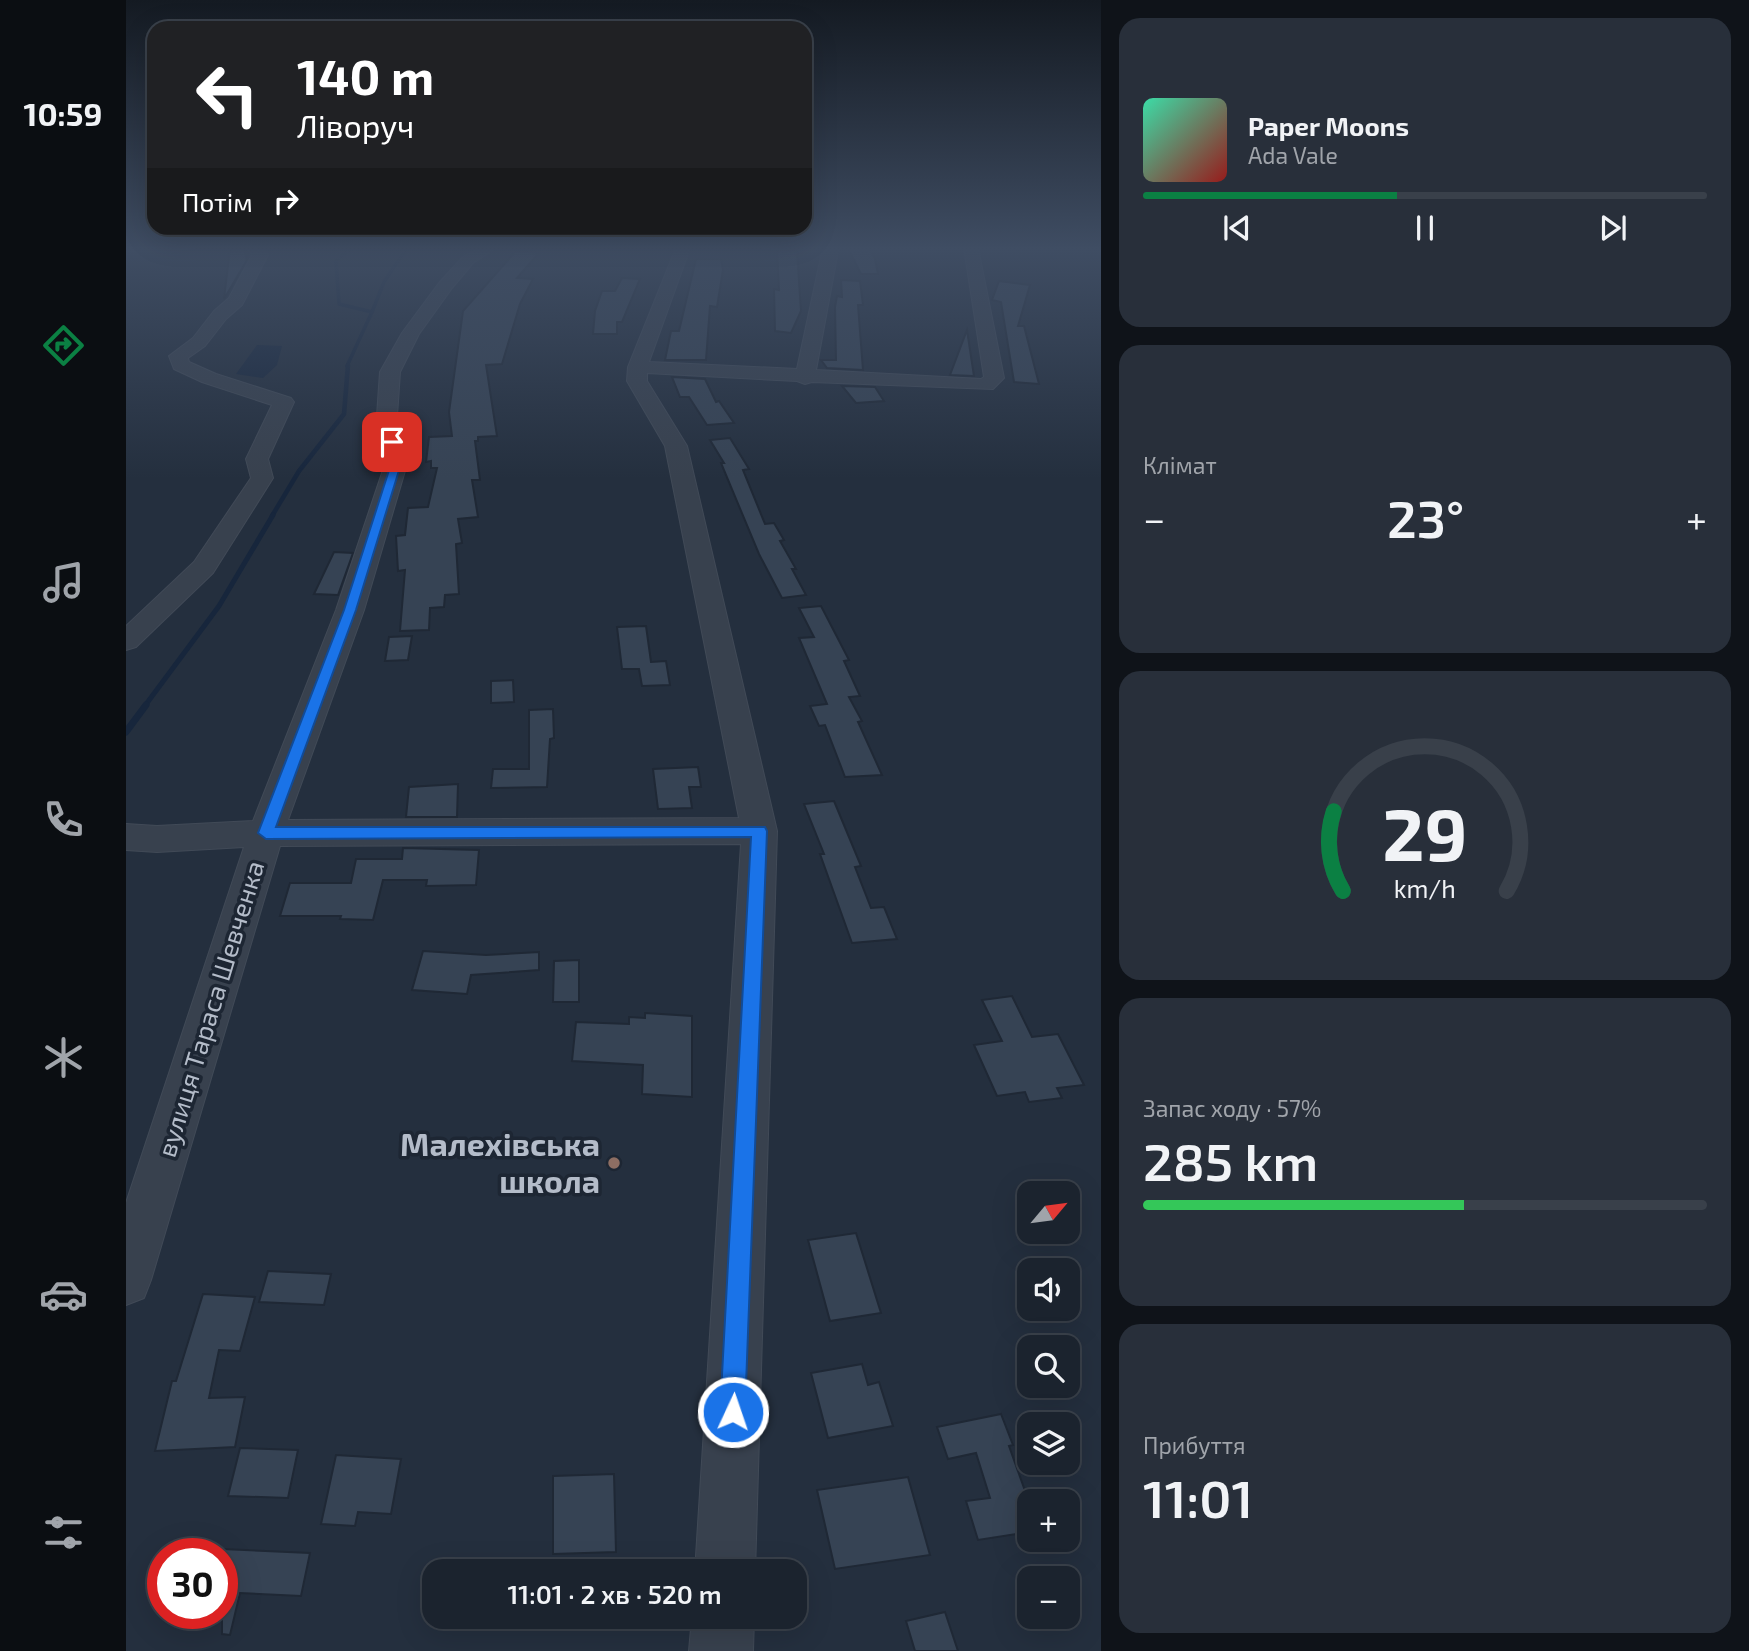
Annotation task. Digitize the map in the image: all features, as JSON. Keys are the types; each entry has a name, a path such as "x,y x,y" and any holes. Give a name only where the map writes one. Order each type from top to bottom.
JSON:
{"street":[{"path":"126,640 204,567 262,478 257,459 284,401 209,378 181,365 178,356 200,342 212,325"},
{"name":"вулиця Тараса Шевченка","path":"126,1280 266,833 350,610 396,464 387,416 390,372 417,325"},
{"path":"654,325 638,367 637,381 676,446 759,831 726,1559"},
{"path":"805,377 815,325"},
{"path":"638,367 986,385 994,378 985,325"},
{"path":"126,837 157,839 266,833 759,831"},
{"path":"721,1651 722,1629"}],"water":[{"path":"257,345 282,346 277,365 263,378 236,374"}],"building":[{"path":"461,325 514,325 502,364 486,365 497,436 478,437 478,441 475,441 480,480 472,480 478,517 458,519 462,543 456,544 459,594 445,595 444,607 430,608 429,630 400,631 405,570 398,571 396,536 405,535 408,508 428,507 437,468 431,468 431,461 426,462 429,437 452,436 449,412"},
{"path":"594,325 617,325 617,334 593,334"},
{"path":"680,325 709,325 706,360 665,360 671,331 679,331"},
{"path":"775,325 795,325 791,333 775,331"},
{"path":"835,325 860,325 863,370 827,368 821,360 836,360"},
{"path":"1005,325 1024,326 1039,384 1014,382"},
{"path":"967,330 974,376 950,375"},
{"path":"672,377 705,379 716,402 719,401 734,423 707,425 689,397 680,397"},
{"path":"842,386 875,387 884,401 856,403"},
{"path":"730,438 749,469 743,470 765,524 774,523 784,540 780,541 796,569 792,569 806,595 782,598 759,554 721,463 724,463 710,440"},
{"path":"334,552 353,553 338,595 314,594"},
{"path":"821,606 849,660 844,661 860,696 849,697 862,721 858,722 882,775 845,777 825,725 819,726 810,706 827,704 799,638 814,637 799,608"},
{"path":"646,626 651,662 666,661 670,685 642,686 639,669 622,669 617,627"},
{"path":"412,636 408,660 385,661 389,637"},
{"path":"513,680 514,702 491,703 491,681"},
{"path":"553,709 554,738 550,739 547,787 491,788 493,769 529,769 529,710"},
{"path":"698,767 701,787 689,787 692,808 658,809 653,769"},
{"path":"458,784 457,817 406,817 409,787"},
{"path":"834,801 861,866 855,867 871,908 884,907 897,939 852,943 820,854 824,854 804,804"},
{"path":"403,848 479,850 476,885 426,886 427,880 383,880 373,920 340,919 341,916 280,916 290,883 351,883 356,859 402,859"},
{"path":"423,951 486,955 539,952 539,970 471,975 467,994 412,990"},
{"path":"579,960 579,1002 553,1002 554,961"},
{"path":"1012,996 1032,1037 1058,1034 1084,1085 1057,1088 1062,1098 1029,1102 1025,1092 997,1096 974,1045 1002,1041 982,1000"},
{"path":"645,1013 692,1016 692,1097 642,1094 643,1065 572,1061 576,1022 629,1024 629,1017 645,1018"},
{"path":"856,1233 881,1313 830,1321 808,1240"},
{"path":"268,1271 331,1274 324,1305 259,1302"},
{"path":"203,1294 255,1297 240,1351 219,1350 209,1398 245,1397 235,1447 155,1451 172,1381 176,1381"},
{"path":"862,1364 868,1385 879,1382 893,1426 828,1438 811,1373"},
{"path":"1001,1414 1013,1445 1009,1446 1017,1475 1024,1489 1017,1489 1017,1534 978,1540 966,1501 990,1498 976,1453 948,1459 937,1427"},
{"path":"240,1448 298,1450 288,1498 228,1496"},
{"path":"336,1455 401,1459 391,1514 358,1512 355,1526 321,1524"},
{"path":"614,1474 616,1552 553,1554 553,1476"},
{"path":"908,1477 930,1555 835,1569 817,1490"},
{"path":"238,1550 310,1553 301,1596 240,1593 238,1601"},
{"path":"945,1612 958,1651 915,1651 906,1621"},
{"path":"222,1629 231,1629 230,1635 222,1634"}],"waterway":[{"path":"347,366 366,325"},
{"path":"272,516 299,471 344,414 348,365"},
{"path":"144,707 219,606 273,515"},
{"path":"126,732 146,705"}],"place":[{"name":"Малехівська школа","path":"614,1163"}],"route":[{"path":"392,442 396,464 350,610 266,833 759,831 733,1412"}]}
